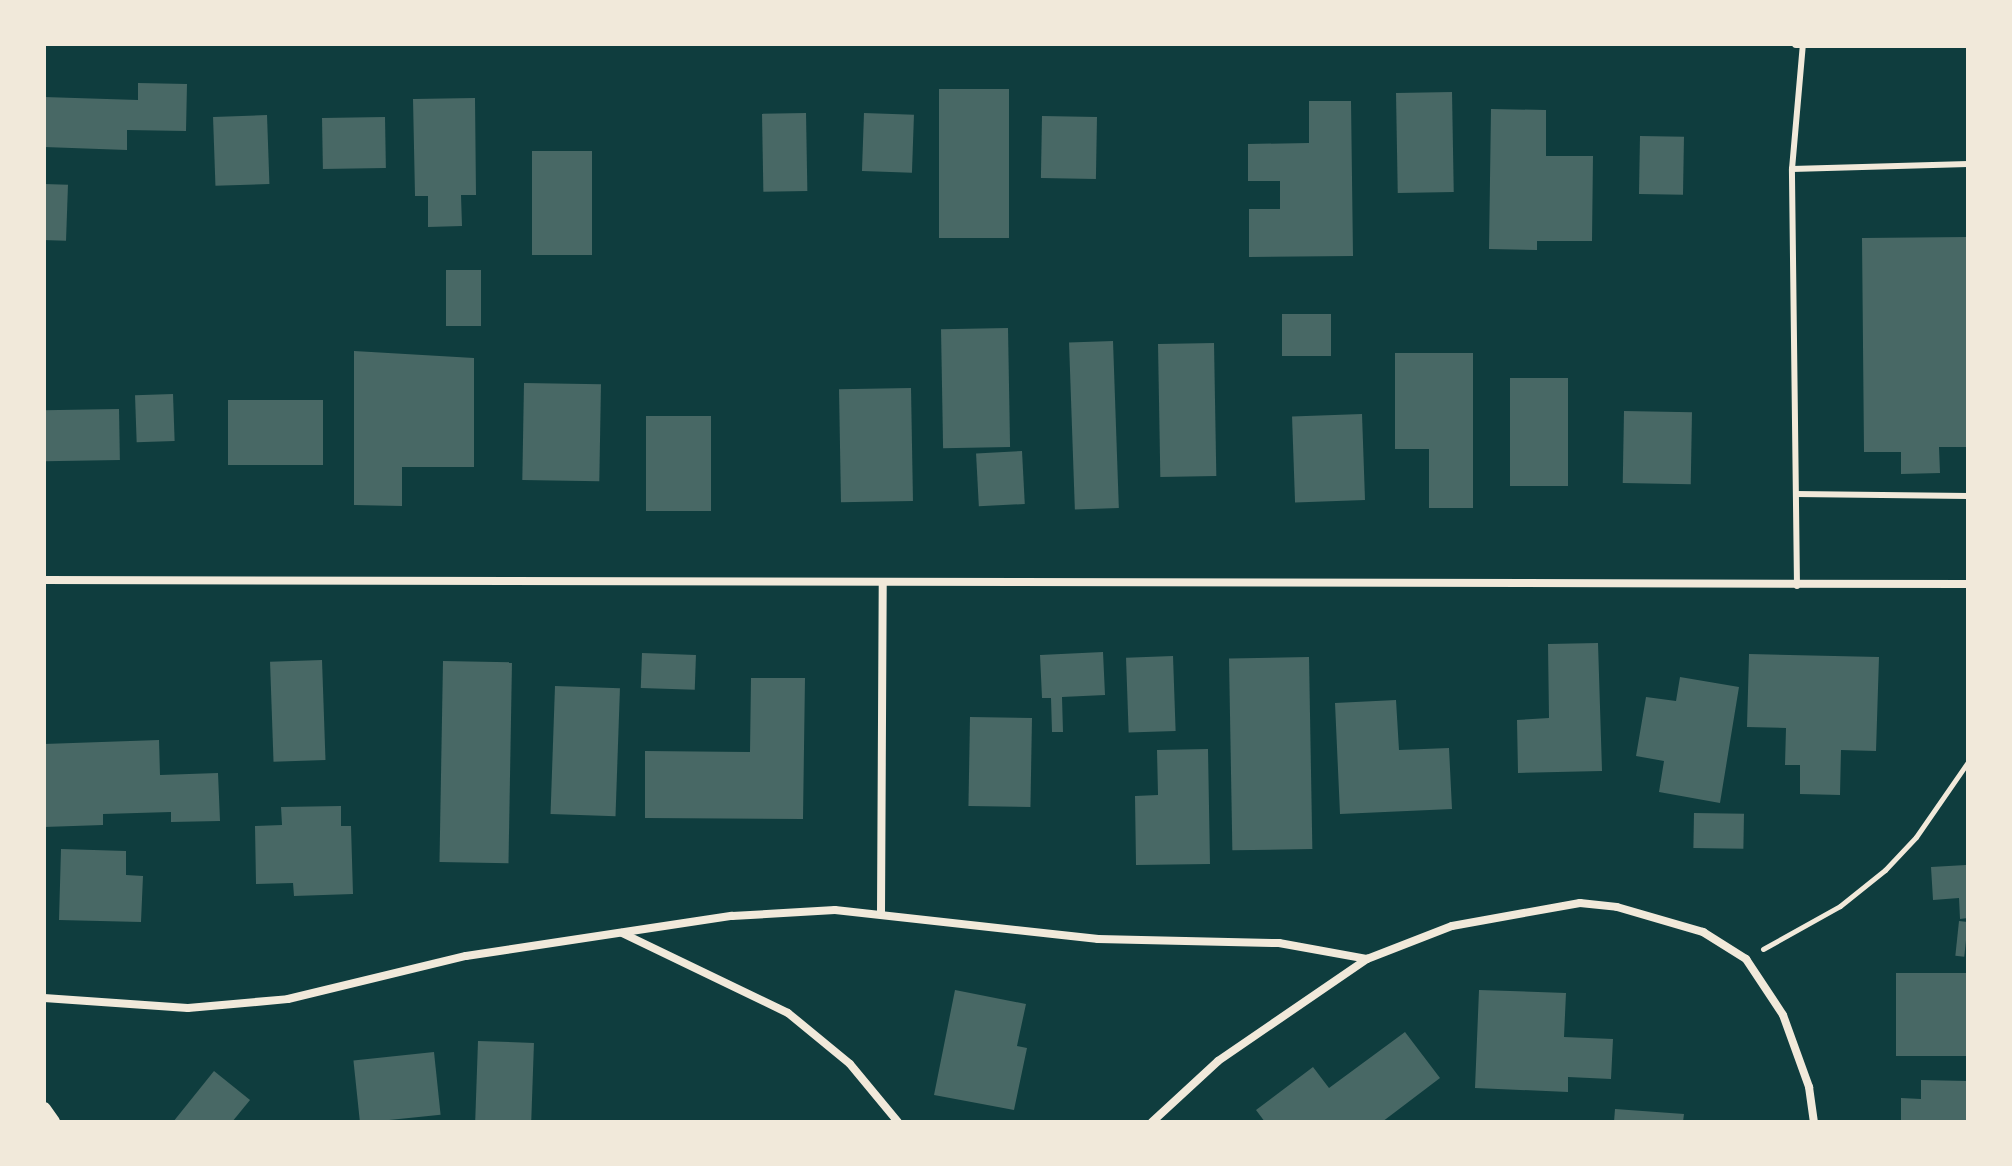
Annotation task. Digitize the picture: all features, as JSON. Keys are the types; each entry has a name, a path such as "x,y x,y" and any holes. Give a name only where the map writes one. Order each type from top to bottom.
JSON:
{"street":[{"path":"1796,44 1968,44"},
{"path":"44,580 1968,584"},
{"path":"881,913 883,584"},
{"path":"1152,1122 1218,1061 1367,959 1452,926 1580,903 1617,907 1703,932 1746,959 1783,1015 1809,1087 1814,1122"},
{"path":"44,998 188,1008 288,999 466,956 732,916 881,913 1098,939 1279,943 1367,959"},
{"path":"622,933 788,1013 850,1064 898,1122"},
{"path":"44,1109 53,1122"}],"lane":[{"path":"1797,586 1792,169 1803,44"},
{"path":"1792,169 1968,164"},
{"path":"1796,494 1968,496"}],"path":[{"path":"1746,959 1840,906 1885,870 1916,837 1968,762"}],"building":[{"path":"138,83 187,84 186,131 127,130 127,150 44,147 44,97 138,100"},
{"path":"939,89 1009,89 1009,238 939,238"},
{"path":"1452,92 1454,192 1398,193 1396,93"},
{"path":"475,98 476,195 461,195 462,226 428,227 428,196 415,196 413,99"},
{"path":"1309,101 1351,101 1353,256 1249,257 1249,209 1280,209 1280,181 1248,181 1248,144 1309,143"},
{"path":"1491,109 1546,110 1546,156 1593,156 1592,241 1537,241 1537,250 1489,249"},
{"path":"806,113 807,191 763,192 762,114"},
{"path":"864,113 914,115 912,173 862,171"},
{"path":"267,115 269,184 215,186 213,117"},
{"path":"1042,116 1097,117 1096,179 1041,178"},
{"path":"385,117 386,168 323,169 322,118"},
{"path":"1640,136 1684,137 1683,195 1639,194"},
{"path":"532,151 592,151 592,255 532,255"},
{"path":"44,184 68,185 66,241 44,240"},
{"path":"1968,237 1968,447 1939,447 1940,473 1901,474 1901,452 1864,452 1862,238"},
{"path":"446,270 481,270 481,326 446,326"},
{"path":"1282,314 1331,314 1331,356 1282,356"},
{"path":"1008,328 1010,447 943,448 941,329"},
{"path":"1113,341 1119,508 1075,509 1069,343"},
{"path":"1214,343 1216,476 1160,477 1158,344"},
{"path":"354,351 474,358 474,467 402,467 402,506 354,505"},
{"path":"1395,353 1473,353 1473,508 1429,508 1429,449 1395,449"},
{"path":"1510,378 1568,378 1568,486 1510,486"},
{"path":"524,383 601,384 599,481 522,480"},
{"path":"911,388 913,501 841,502 839,389"},
{"path":"173,394 175,441 137,442 135,395"},
{"path":"228,400 323,400 323,465 228,465"},
{"path":"119,409 120,460 45,461 44,410"},
{"path":"1624,411 1692,412 1691,484 1623,483"},
{"path":"1362,414 1365,500 1295,502 1292,416"},
{"path":"646,416 711,416 711,511 646,511"},
{"path":"1022,451 1025,504 979,506 976,453"},
{"path":"1598,643 1602,771 1518,773 1517,720 1549,718 1548,644"},
{"path":"1103,652 1105,695 1062,697 1063,732 1052,732 1051,698 1042,698 1040,655"},
{"path":"642,653 696,655 695,690 641,688"},
{"path":"1749,654 1879,657 1876,751 1841,750 1840,795 1800,794 1800,765 1785,765 1786,728 1747,727"},
{"path":"1173,656 1176,731 1129,733 1126,658"},
{"path":"1309,657 1312,849 1232,850 1229,658"},
{"path":"322,660 325,760 274,762 270,662"},
{"path":"443,661 512,662 508,863 439,862"},
{"path":"1680,677 1739,687 1720,803 1659,792 1664,761 1636,756 1646,697 1676,701"},
{"path":"751,678 805,678 803,819 645,818 645,751 750,752"},
{"path":"555,686 620,688 615,816 551,814"},
{"path":"1396,700 1399,750 1449,748 1452,809 1340,814 1335,703"},
{"path":"970,717 1032,718 1030,807 968,806"},
{"path":"159,740 160,775 218,773 220,821 171,822 171,812 103,814 103,825 44,827 44,744"},
{"path":"1208,749 1210,864 1136,865 1135,796 1158,795 1157,750"},
{"path":"341,806 341,826 351,826 353,894 294,896 293,883 256,884 255,826 282,825 281,807"},
{"path":"1694,813 1744,814 1743,849 1693,848"},
{"path":"61,849 126,851 126,875 143,876 141,922 59,920"},
{"path":"1966,865 1968,918 1960,919 1959,898 1933,900 1931,867"},
{"path":"1959,921 1968,922 1964,957 1955,956"},
{"path":"1896,973 1968,973 1968,1056 1896,1056"},
{"path":"955,990 1026,1004 1017,1046 1027,1048 1014,1110 934,1095"},
{"path":"1479,990 1566,993 1564,1037 1613,1039 1611,1079 1568,1077 1568,1092 1475,1088"},
{"path":"1405,1032 1440,1078 1382,1122 1265,1122 1256,1110 1313,1067 1329,1088"},
{"path":"478,1041 534,1043 531,1122 475,1122"},
{"path":"434,1052 441,1115 360,1122 353,1060"},
{"path":"214,1071 250,1100 232,1122 173,1122"},
{"path":"1921,1080 1968,1081 1968,1122 1901,1122 1901,1098 1921,1099"},
{"path":"1615,1109 1684,1114 1683,1122 1614,1122"}]}
